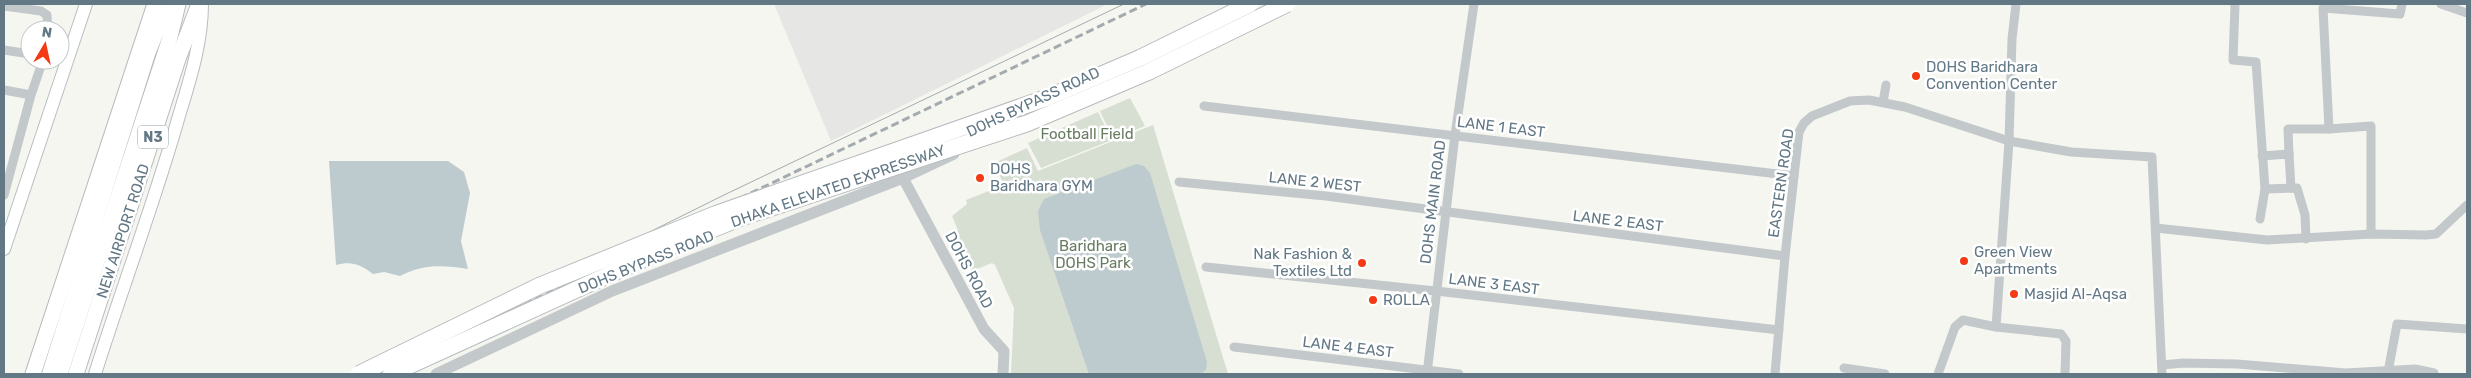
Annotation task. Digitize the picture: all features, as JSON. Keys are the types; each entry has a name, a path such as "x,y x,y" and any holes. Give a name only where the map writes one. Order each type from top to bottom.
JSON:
{"highway":[{"path":"33,374 155,4"},
{"name":"NEW AIRPORT ROAD","path":"60,374 169,41 178,4"},
{"name":"NEW AIRPORT ROAD","path":"76,374 178,59 200,4"},
{"name":"DHAKA ELEVATED EXPRESSWAY","path":"359,374 539,286 716,214 1049,96 1140,58 1250,4"},
{"name":"DHAKA ELEVATED EXPRESSWAY","path":"391,374 674,245 740,218 1028,123 1148,72 1287,4"}],"main road":[{"path":"4,249 86,4"},
{"path":"48,374 149,54 169,4"},
{"path":"95,374 126,276 164,169 193,68 201,31 200,4"}],"street":[{"name":"DOHS BYPASS ROAD","path":"436,374 653,273 903,178 1282,4"},
{"name":"DOHS MAIN ROAD","path":"1427,372 1455,135 1474,4"},
{"path":"1996,327 2010,141 2012,39 2016,4"},
{"path":"2235,4 2234,60 2256,62 2265,189 2260,219"},
{"path":"2329,129 2324,6 2400,14 2402,4"},
{"path":"2441,4 2467,14"},
{"path":"4,6 40,11 47,15 47,20"},
{"path":"4,50 20,52"},
{"path":"4,195 31,94 39,70"},
{"path":"1883,102 1886,85"},
{"path":"4,90 31,94"},
{"name":"EASTERN ROAD","path":"1776,374 1785,256 1799,132 1804,123 1812,116 1850,100 1883,102 1906,107 2010,141 2071,152 2152,157 2156,228"},
{"name":"LANE 1 EAST","path":"1204,106 1794,176"},
{"path":"2291,188 2288,129 2371,126 2371,234"},
{"path":"2262,156 2289,154"},
{"name":"DOHS ROAD","path":"903,178 984,329 1004,351 1004,374"},
{"name":"LANE 2 WEST","path":"1179,182 1326,196 1447,213"},
{"path":"2265,189 2297,188 2305,215 2306,239"},
{"path":"2434,373 2415,369 2388,372 2323,373 2237,364 2183,363 2162,370 2156,228 2267,240 2371,234 2436,234 2467,205"},
{"name":"LANE 2 EAST","path":"1447,213 1785,256"},
{"name":"LANE 3 EAST","path":"1206,267 1779,330"},
{"path":"1938,374 1959,322 1967,320 1996,327 2061,334 2066,341 2065,374"},
{"path":"2388,372 2397,324 2467,329"},
{"name":"LANE 4 EAST","path":"1234,347 1427,372 1459,374"},
{"path":"1844,368 1885,374"}],"shaded area":[{"path":"774,4 1108,4 831,141"},
{"path":"329,161 448,161 464,172 470,193 461,241 468,269 433,266 417,269 400,276 384,272 373,274 351,263 336,265"},
{"path":"1136,164 1144,166 1150,173 1207,362 1206,370 1200,374 1089,374 1040,230 1038,211 1044,199"}],"green space":[{"path":"1130,98 1145,126 1113,139 1100,111"},
{"name":"Football Field","path":"1098,112 1112,140 1041,168 1028,143"},
{"name":"Baridhara DOHS Park","path":"1153,125 1228,374 1011,374 1014,308 995,265 992,263 972,271 951,234 958,230 952,216 967,204 966,200 1004,185 994,163 1027,148 1038,171"}],"tram line":[{"path":"364,374 724,195 1124,4"}],"railway":[{"path":"385,374 728,204 1146,4"}],"place":[{"name":"DOHS Baridhara Convention Center","path":"1916,76"},
{"name":"DOHS Baridhara GYM","path":"980,178"},
{"name":"Green View Apartments","path":"1964,261"},
{"name":"Nak Fashion & Textiles Ltd","path":"1362,263"},
{"name":"Masjid Al-Aqsa","path":"2014,294"},
{"name":"ROLLA","path":"1373,300"}]}
